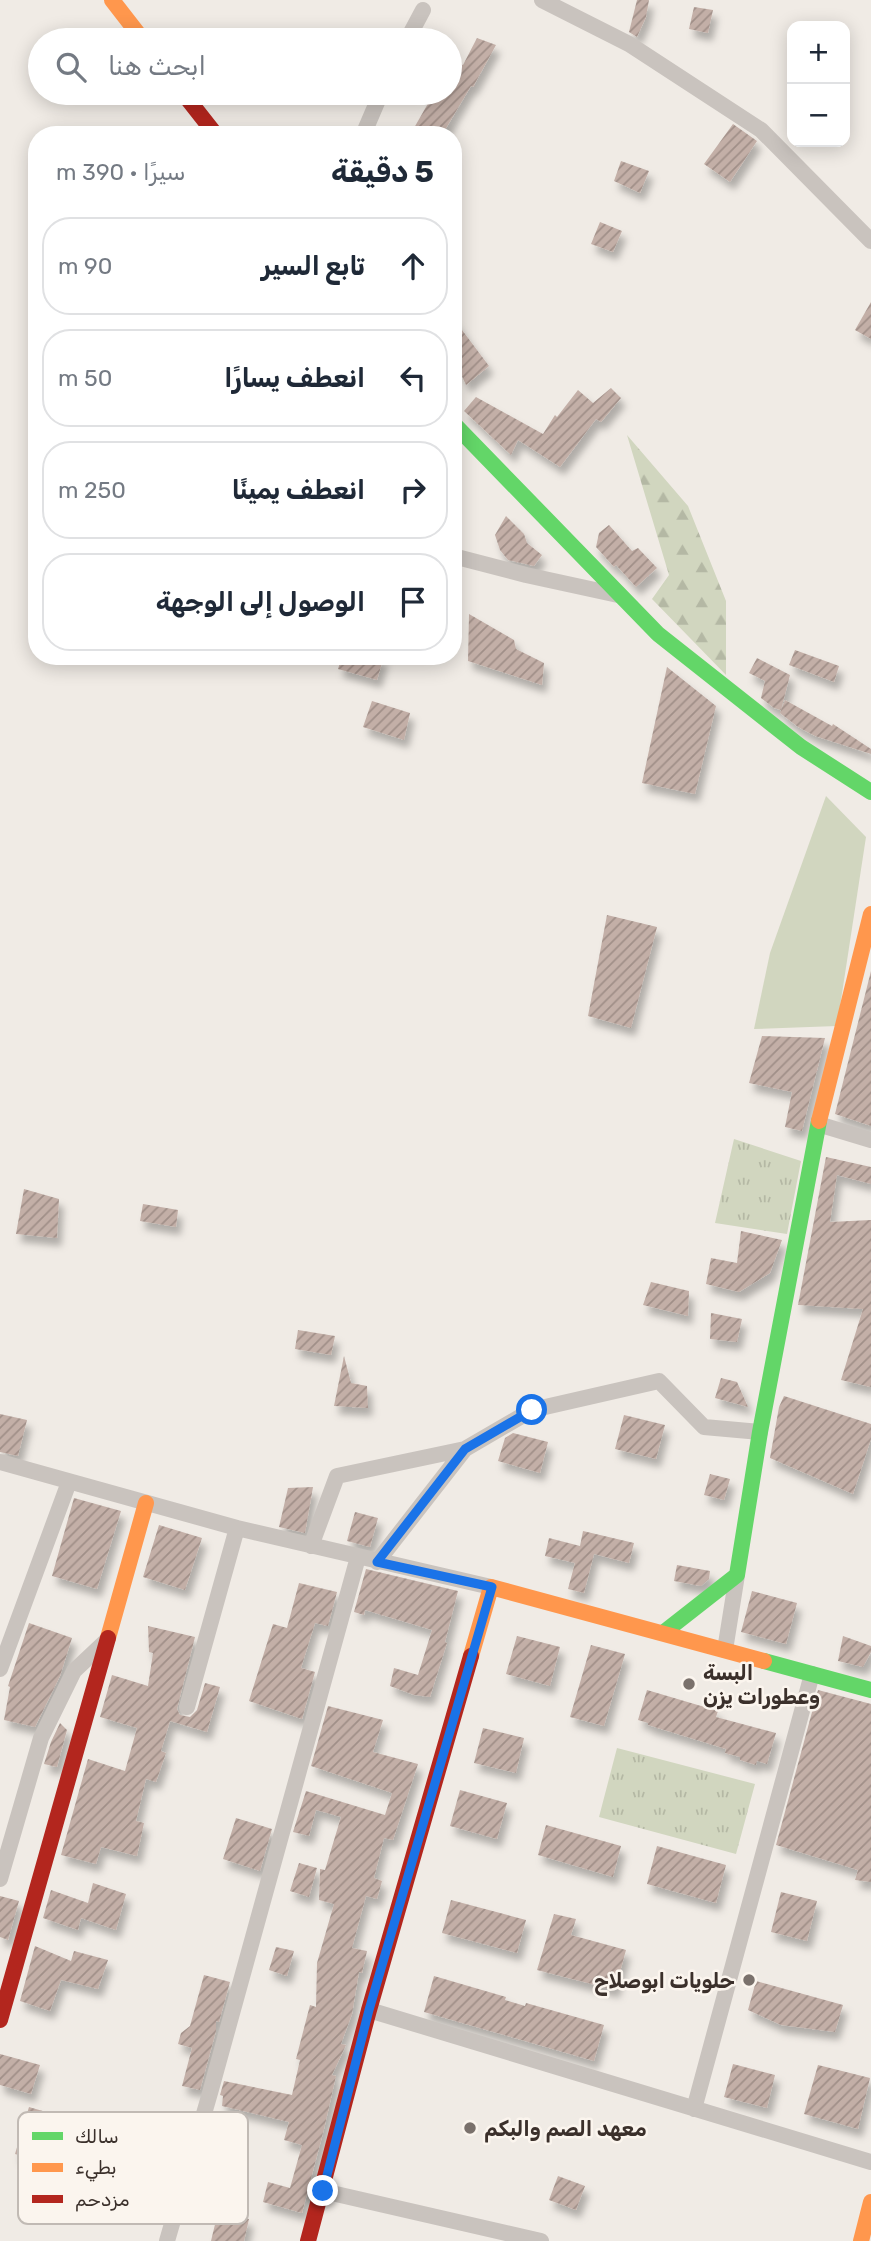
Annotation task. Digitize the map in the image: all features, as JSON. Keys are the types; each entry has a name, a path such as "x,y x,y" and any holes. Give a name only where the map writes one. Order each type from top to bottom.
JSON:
{"street":[{"path":"112,0 134,28"},
{"path":"542,0 629,44 761,130 871,241"},
{"path":"413,28 423,10"},
{"path":"192,105 209,126"},
{"path":"367,126 376,105"},
{"path":"462,433 658,634 791,739 871,792"},
{"path":"462,558 619,595"},
{"path":"725,1650 760,1432 818,1124 865,964 871,914"},
{"path":"818,1124 871,1140"},
{"path":"311,1546 337,1476 465,1449 532,1410 659,1381 704,1427 760,1432"},
{"path":"377,1562 465,1449"},
{"path":"0,1462 237,1528 492,1587 871,1690"},
{"path":"0,1669 69,1482"},
{"path":"0,2020 146,1503"},
{"path":"187,1707 237,1528"},
{"path":"204,2112 358,1557"},
{"path":"663,1633 737,1575"},
{"path":"308,2241 369,2010 492,1587"},
{"path":"0,1879 41,1738 74,1671 107,1640"},
{"path":"694,2109 812,1674"},
{"path":"369,2010 871,2162"},
{"path":"323,2191 541,2241"},
{"path":"861,2241 869,2210"},
{"path":"868,2241 869,2210"},
{"path":"167,2241 172,2224"}],"green space":[{"path":"627,435 688,506 726,601 726,675 652,599 669,575"},
{"path":"826,796 866,837 837,1026 754,1029 770,953"},
{"path":"734,1139 801,1161 787,1234 715,1223"},
{"path":"617,1748 755,1784 736,1854 599,1817"}],"building":[{"path":"637,0 649,0 646,17 637,37 629,32"},
{"path":"694,7 713,10 708,33 689,29"},
{"path":"477,38 496,45 462,101 463,65"},
{"path":"427,105 460,105 447,126 415,126"},
{"path":"733,124 757,141 730,182 704,164"},
{"path":"621,161 649,171 640,193 614,181"},
{"path":"600,222 622,231 613,252 591,244"},
{"path":"871,302 871,339 855,330"},
{"path":"462,330 489,366 466,385 462,376"},
{"path":"611,388 621,398 601,422 596,419 560,467 518,440 511,455 464,411 476,397 543,434 555,415 557,417 578,390 593,403"},
{"path":"506,516 524,534 527,543 542,555 534,566 508,560 500,550 495,535"},
{"path":"609,525 632,551 638,548 657,568 636,587 596,547 599,533"},
{"path":"469,614 514,640 516,649 544,663 542,685 468,661"},
{"path":"795,650 839,666 834,682 789,665"},
{"path":"757,658 790,675 781,710 761,698 765,681 749,673"},
{"path":"339,665 381,665 377,680 338,669"},
{"path":"667,667 716,706 695,794 642,783"},
{"path":"785,700 832,726 833,724 871,749 871,754 815,736 798,727 780,713"},
{"path":"372,701 410,713 404,740 363,727"},
{"path":"607,915 657,927 631,1028 588,1016"},
{"path":"871,971 871,1126 835,1114"},
{"path":"762,1036 825,1038 802,1131 785,1127 792,1092 749,1083"},
{"path":"826,1157 871,1167 871,1184 837,1175 830,1222 871,1220 871,1387 841,1380 863,1309 798,1305"},
{"path":"24,1189 59,1199 57,1238 16,1234"},
{"path":"143,1204 178,1210 176,1227 140,1221"},
{"path":"741,1231 782,1240 770,1273 739,1292 706,1284 711,1258 737,1263"},
{"path":"651,1282 689,1291 688,1316 643,1305"},
{"path":"711,1313 742,1319 737,1342 710,1339"},
{"path":"298,1330 335,1336 331,1355 295,1349"},
{"path":"344,1356 351,1383 367,1386 368,1408 334,1406"},
{"path":"721,1378 737,1382 748,1407 715,1398"},
{"path":"784,1396 871,1424 871,1439 853,1494 770,1458 779,1407"},
{"path":"0,1414 27,1420 18,1456 0,1452"},
{"path":"624,1415 665,1425 656,1459 615,1449"},
{"path":"513,1433 548,1442 540,1473 498,1461 505,1438"},
{"path":"710,1474 730,1479 724,1500 704,1495"},
{"path":"313,1487 305,1533 279,1527 288,1488"},
{"path":"74,1498 121,1511 97,1589 52,1576"},
{"path":"355,1512 378,1518 370,1547 347,1541"},
{"path":"159,1525 202,1538 185,1590 143,1577"},
{"path":"583,1531 634,1543 629,1563 594,1554 584,1593 568,1589 575,1563 545,1556 549,1538 580,1546"},
{"path":"677,1565 710,1571 709,1579 701,1586 674,1581"},
{"path":"366,1569 458,1591 445,1642 447,1643 430,1697 414,1695 390,1686 394,1668 418,1675 432,1630 365,1610 364,1615 354,1612"},
{"path":"299,1583 337,1592 328,1626 315,1623 301,1668 315,1672 302,1719 249,1701 273,1624 287,1628"},
{"path":"752,1591 797,1603 786,1644 741,1632"},
{"path":"29,1623 72,1638 60,1676 35,1727 4,1720 10,1687 8,1686"},
{"path":"148,1626 195,1637 177,1709 180,1715 190,1717 197,1710 205,1683 220,1687 207,1732 170,1721 161,1751 166,1753 156,1782 146,1779 136,1821 144,1823 137,1856 101,1847 96,1864 61,1855 88,1759 125,1771 137,1728 100,1717 112,1675 148,1686 153,1653 149,1652"},
{"path":"517,1636 560,1647 550,1686 506,1674"},
{"path":"843,1636 871,1646 871,1652 863,1667 838,1661"},
{"path":"591,1645 625,1654 604,1726 570,1717"},
{"path":"647,1690 718,1711 716,1717 776,1733 767,1764 757,1761 756,1765 740,1760 740,1757 725,1753 726,1749 638,1720"},
{"path":"818,1690 871,1704 871,1882 855,1880 858,1870 776,1845"},
{"path":"328,1706 383,1720 373,1752 418,1764 393,1840 384,1838 374,1878 382,1881 377,1899 366,1896 352,1948 367,1951 362,1973 359,1972 352,2014 341,2044 346,2045 332,2075 336,2076 302,2213 263,2202 268,2182 290,2188 302,2145 284,2140 289,2122 222,2106 223,2096 220,2095 224,2081 292,2095 300,2060 296,2059 310,2005 316,2007 317,1963 334,1904 319,1900 320,1869 325,1870 341,1817 316,1810 309,1836 293,1832 306,1791 385,1815 392,1793 311,1766"},
{"path":"60,1723 67,1730 57,1767 44,1764"},
{"path":"483,1728 524,1738 516,1773 474,1763"},
{"path":"460,1790 507,1803 497,1839 450,1826"},
{"path":"236,1818 272,1829 260,1871 223,1859"},
{"path":"546,1825 621,1846 613,1877 538,1855"},
{"path":"657,1846 726,1865 716,1903 647,1884"},
{"path":"299,1863 317,1868 309,1897 290,1891"},
{"path":"93,1883 126,1894 116,1930 81,1918 78,1930 43,1918 51,1890 88,1903"},
{"path":"781,1892 817,1901 807,1941 771,1932"},
{"path":"0,1896 19,1901 8,1940 0,1937"},
{"path":"451,1900 526,1920 517,1953 442,1933"},
{"path":"554,1914 576,1919 571,1935 626,1950 615,1990 537,1970"},
{"path":"35,1946 71,1961 74,1951 108,1960 98,1989 61,1980 50,2011 20,2001"},
{"path":"276,1947 294,1951 287,1976 269,1970"},
{"path":"204,1975 230,1982 219,2022 216,2021 216,2031 200,2090 182,2086 192,2048 178,2044 181,2033 190,2026"},
{"path":"434,1976 506,1997 505,2000 525,2006 526,2003 604,2025 594,2061 424,2012"},
{"path":"756,1981 843,2005 835,2032 781,2025 748,2010"},
{"path":"0,2054 40,2065 31,2094 0,2085"},
{"path":"733,2064 775,2075 767,2108 724,2097"},
{"path":"818,2065 870,2078 858,2129 804,2114"},
{"path":"29,2107 46,2112 28,2112"},
{"path":"558,2176 585,2186 576,2210 549,2200"},
{"path":"215,2224 248,2224 244,2241 211,2241"}],"traffic: fast":[{"path":"462,432 658,634 801,747 871,792"},
{"path":"663,1633 737,1575 760,1432 819,1121"},
{"path":"764,1661 871,1690"}],"traffic: slow":[{"path":"112,0 134,28"},
{"path":"819,1121 871,914"},
{"path":"108,1638 146,1503"},
{"path":"471,1656 491,1587 764,1661"},
{"path":"861,2241 871,2202"}],"traffic: jam":[{"path":"192,105 209,126"},
{"path":"0,2020 108,1638"},
{"path":"308,2241 369,2010 471,1656"}],"place":[{"name":"البسة وعطورات يزن","path":"689,1684"},
{"name":"حلويات ابوصلاح","path":"749,1980"},
{"name":"معهد الصم والبكم","path":"470,2128"}],"route":[{"path":"323,2191 369,2010 492,1587 377,1562 465,1449 532,1410"}]}
